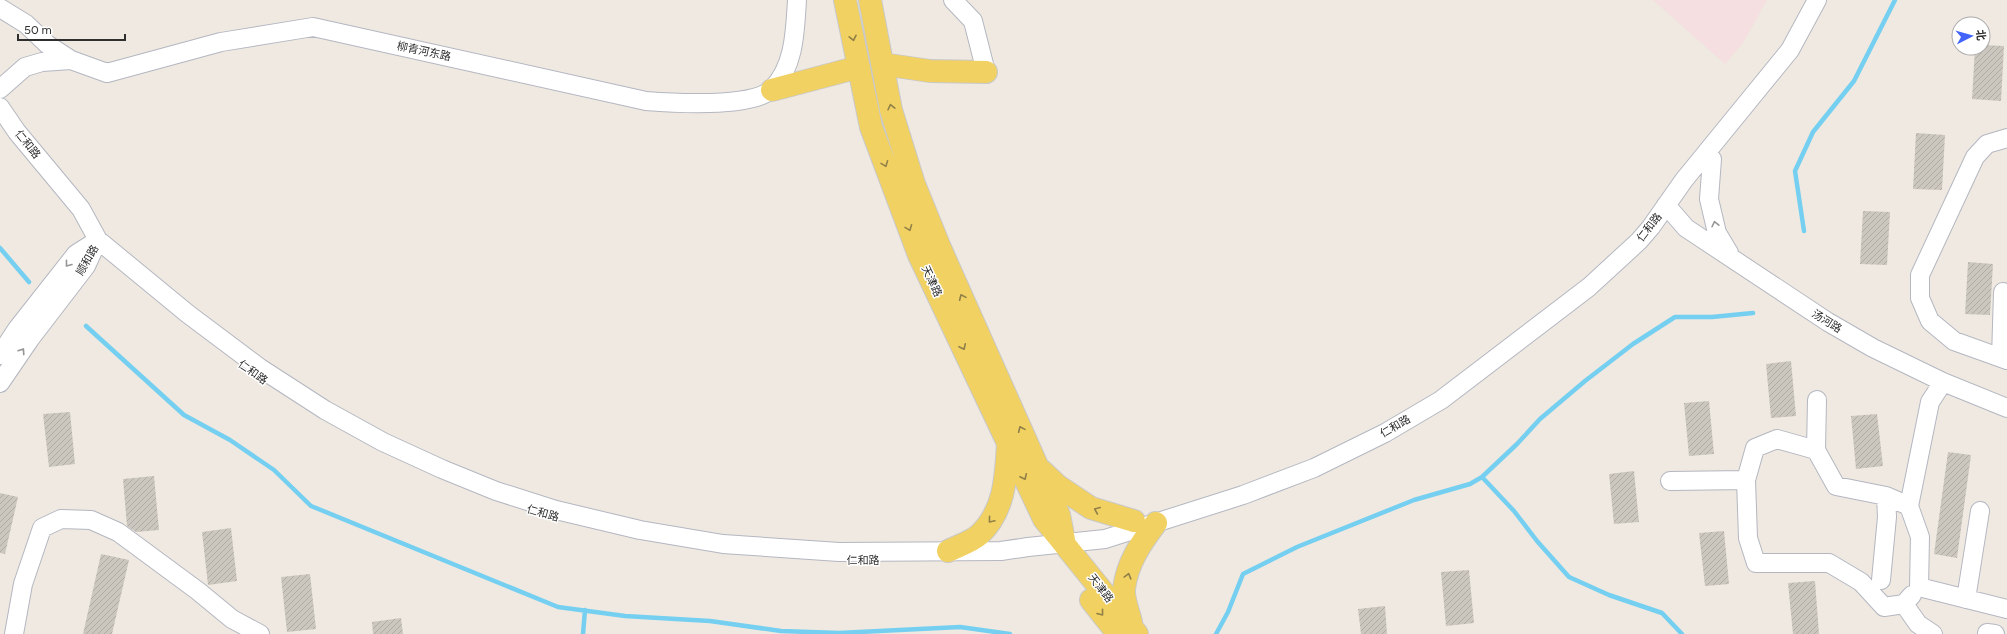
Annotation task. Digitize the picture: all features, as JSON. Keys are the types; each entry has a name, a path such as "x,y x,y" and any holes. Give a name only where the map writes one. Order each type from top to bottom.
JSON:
{"main road":[{"name":"天津路","path":"845,0 871,127 919,255 1044,518 1065,543 1129,632"},
{"name":"天津路","path":"870,0 891,110 914,184 940,248 1059,515 1065,543"},
{"path":"882,64 930,71 986,72"},
{"path":"772,90 859,67"},
{"path":"948,551 978,536 996,514 1005,487 1008,442"},
{"path":"1038,468 1058,486 1091,508 1134,521"},
{"path":"1129,632 1124,590 1132,562 1141,543 1156,523"}],"street":[{"path":"772,90 786,70 794,44 797,0"},
{"path":"953,0 973,21 986,72"},
{"name":"仁和路","path":"0,107 17,132 82,209 98,240 188,314 260,368 325,410 383,442 496,491 556,510 640,530 724,544 839,552 1001,551 1105,539 1243,495 1314,468 1385,433 1441,400 1589,287 1639,241 1684,180 1790,50 1817,0"},
{"name":"仁和路","path":"0,120 11,136 123,270 183,320 255,374 322,416 380,449 439,476 500,500 553,517 638,538 723,552 838,559 1002,558 1031,553 1102,533 1134,521 1174,510 1240,488 1311,461 1381,426 1424,401 1491,353 1584,281 1646,222 1689,185 1712,159 1796,55 1826,0"},
{"name":"柳青河东路","path":"0,8 26,24 48,45 70,60 107,73 221,42 313,28 646,101 692,104 731,101 757,97 772,90"},
{"path":"0,89 25,67 42,62 70,60"},
{"path":"2003,292 2004,359 1954,341 1930,321 1920,298 1920,275 1975,157 1987,144 2007,138"},
{"path":"1712,159 1709,199 1717,233 1733,258"},
{"name":"汤河路","path":"1666,205 1686,228 1828,322 1873,348 1943,382 2007,408"},
{"name":"顺和路","path":"0,355 17,329 76,254 98,240"},
{"name":"顺和路","path":"0,383 30,339 86,266 98,240"},
{"path":"1816,450 1777,439 1755,448 1746,480 1748,538 1756,563 1829,562 1861,582 1884,607 1904,604 1919,587 1920,537 1908,506 1930,402 1943,382"},
{"path":"1817,400 1816,450 1836,486 1886,496 1908,506"},
{"path":"1670,481 1746,480"},
{"path":"1881,580 1887,517 1886,496"},
{"path":"1966,599 1980,511"},
{"path":"14,634 23,584 42,528 61,519 91,520 118,532 198,591 232,619 260,634"},
{"path":"1919,587 2007,609"},
{"path":"1904,604 1918,624 1933,634"}],"shaded area":[{"path":"1653,0 1767,0 1743,43 1725,64"}],"building":[{"path":"1991,45 2004,46 2001,101 1972,99 1975,56 1991,56"},
{"path":"1916,133 1945,135 1942,190 1913,189"},
{"path":"1863,211 1890,212 1887,265 1860,264"},
{"path":"1968,262 1993,264 1990,315 1965,314"},
{"path":"1791,361 1796,416 1771,418 1766,364"},
{"path":"1709,401 1714,454 1689,456 1684,403"},
{"path":"70,412 75,464 49,467 43,414"},
{"path":"1877,414 1883,466 1856,469 1851,416"},
{"path":"1948,452 1971,455 1957,558 1934,554"},
{"path":"1634,471 1639,522 1614,524 1609,474"},
{"path":"154,476 159,530 136,532 127,526 123,479"},
{"path":"0,493 18,497 5,554 0,553"},
{"path":"231,528 237,581 208,585 202,532"},
{"path":"1724,531 1729,584 1705,586 1699,533"},
{"path":"101,554 129,560 112,634 83,634"},
{"path":"1469,570 1474,623 1446,626 1441,572"},
{"path":"310,574 316,629 287,632 281,577"},
{"path":"1815,581 1819,634 1793,634 1788,583"},
{"path":"1385,606 1387,634 1361,634 1358,609"},
{"path":"401,618 403,634 373,634 372,622"}],"waterway":[{"path":"1804,231 1795,171 1813,132 1854,81 1895,0"},
{"path":"0,248 29,282"},
{"path":"1216,634 1228,612 1243,574 1297,547 1414,500 1470,484 1482,477 1517,444 1540,419 1585,381 1633,344 1675,317 1712,317 1753,313"},
{"path":"86,326 184,415 230,440 274,470 311,506 558,607 625,616 710,621 781,631 839,633 960,627 1010,634"},
{"path":"1482,477 1514,511 1537,541 1569,577 1609,595 1662,613 1682,634"},
{"path":"583,634 585,610"}]}
